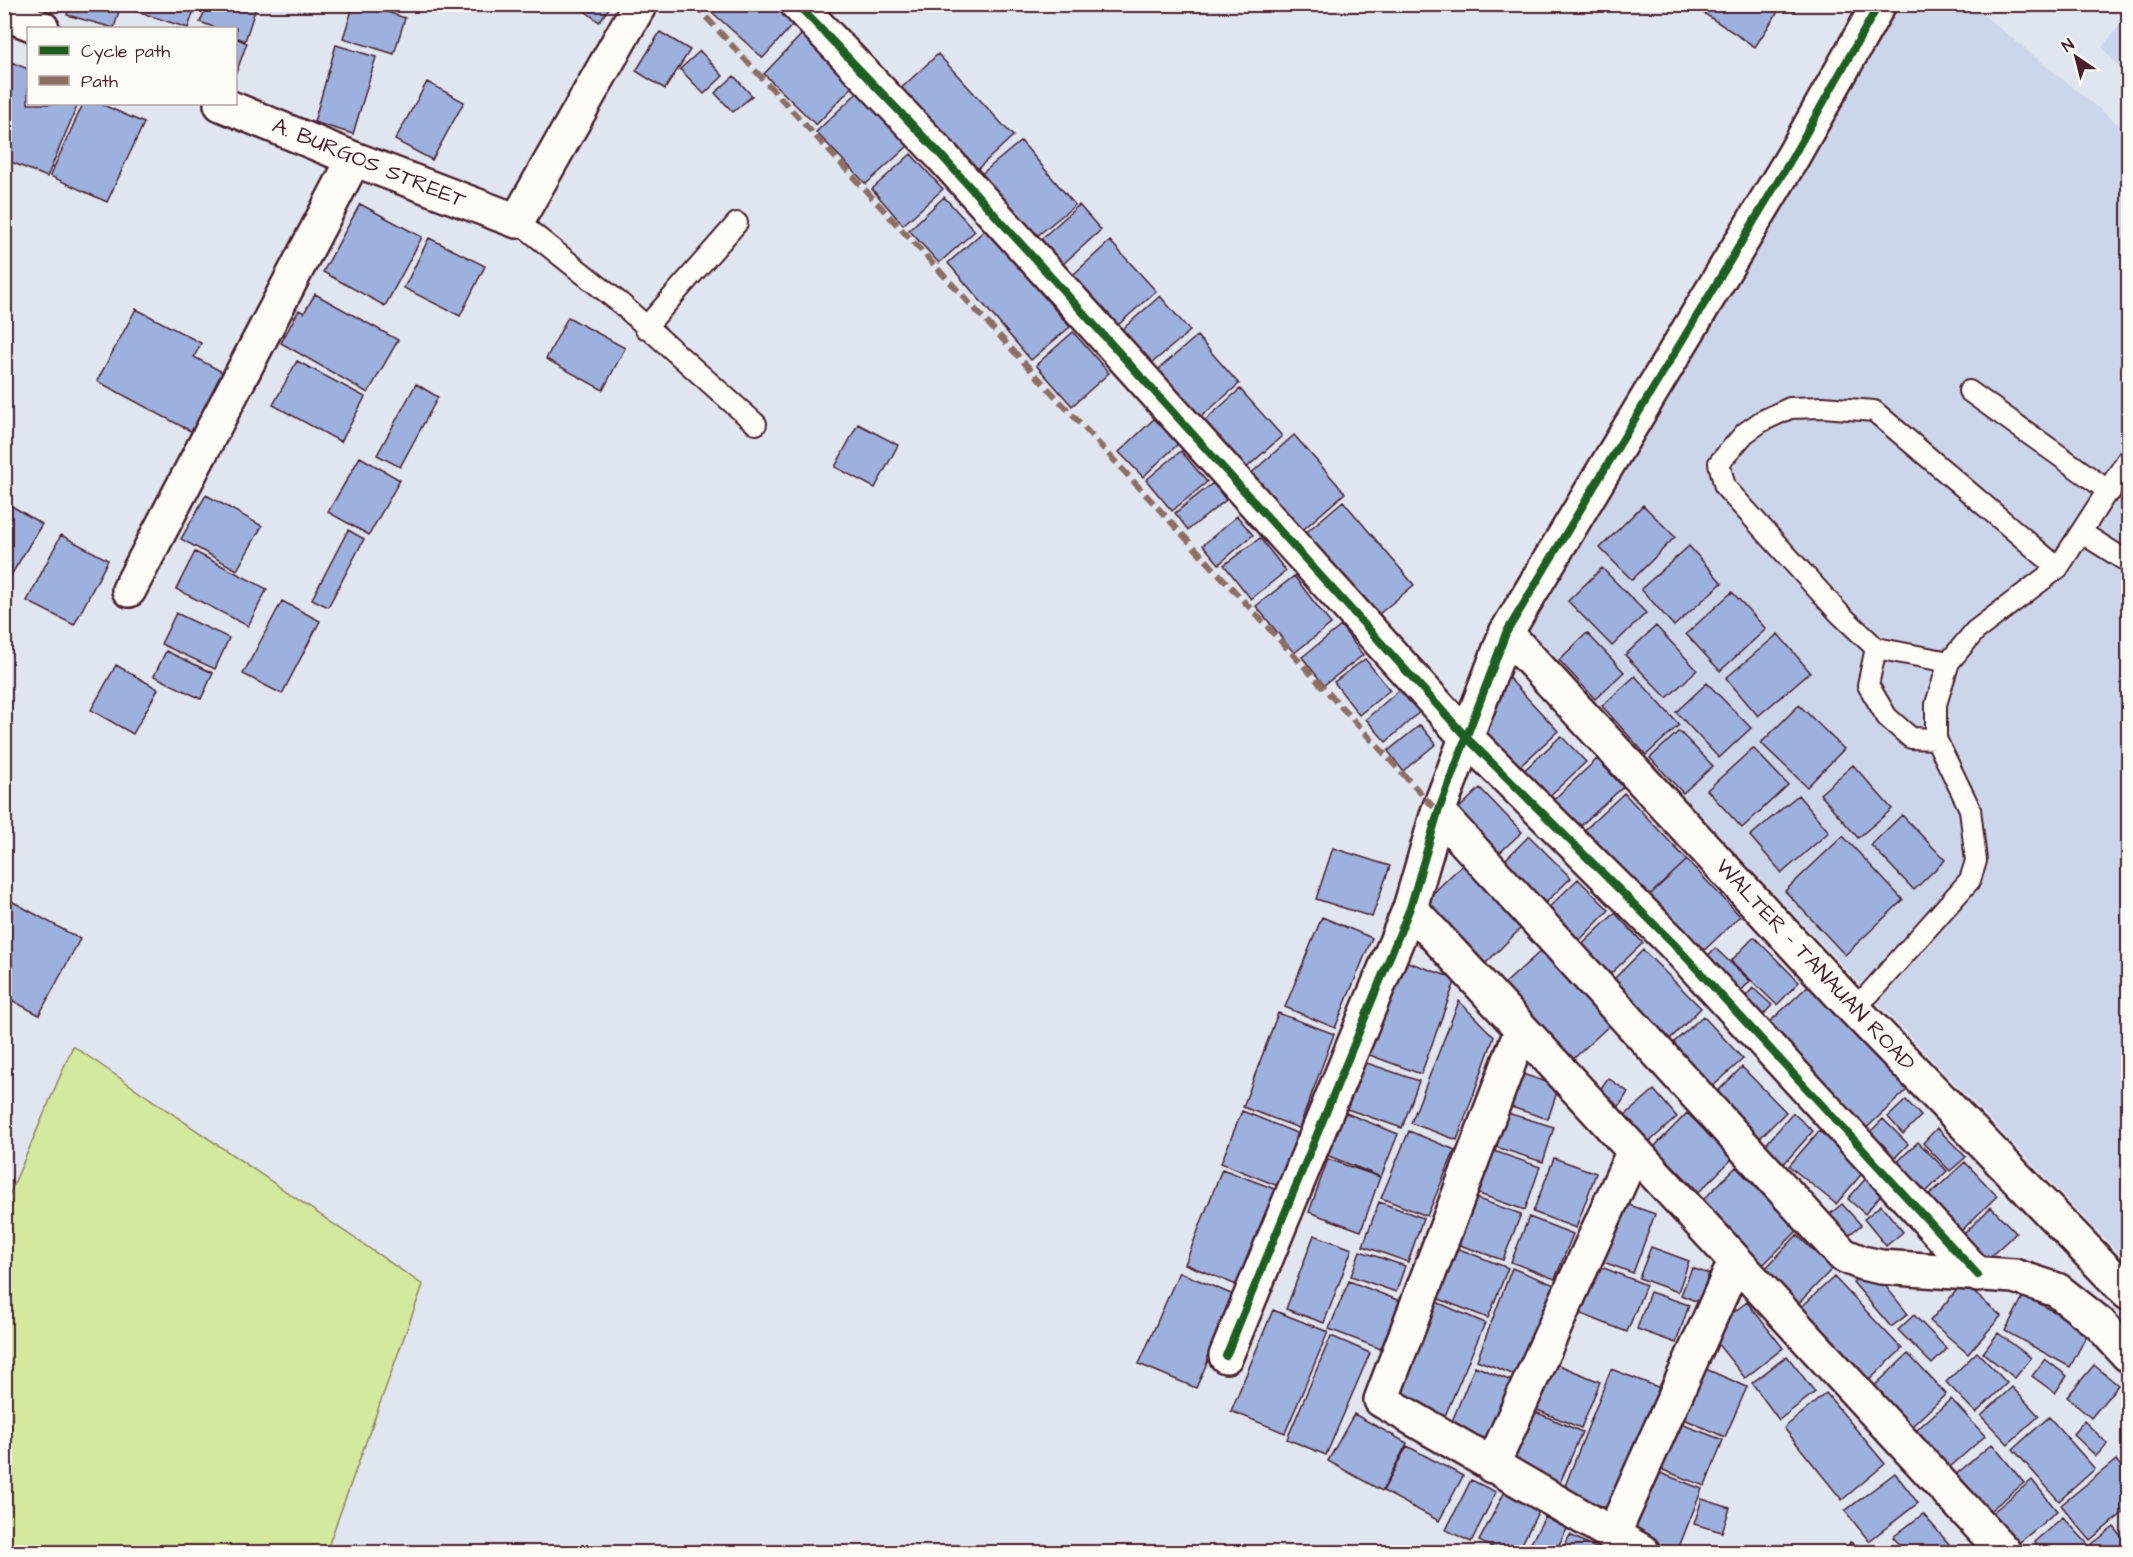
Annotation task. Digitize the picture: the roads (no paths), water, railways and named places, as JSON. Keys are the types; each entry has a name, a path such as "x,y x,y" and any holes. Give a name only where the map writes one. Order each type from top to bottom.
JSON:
{"street":[{"path":"517,221 640,4"},
{"path":"797,4 940,154 1466,737 1673,943 1978,1275"},
{"path":"1226,1356 1410,908 1438,812 1506,633 1792,158 1880,4"},
{"path":"4,13 39,27"},
{"name":"A. BURGOS STREET","path":"223,105 354,159 517,221"},
{"path":"129,590 354,159"},
{"name":"WALTER - TANAUAN ROAD","path":"1506,633 1852,1007 2128,1293"},
{"path":"1438,812 1843,1255 1862,1263 1881,1267 2014,1276 2057,1290 2100,1324 2128,1354"},
{"path":"1410,908 1633,1153 2004,1552"},
{"path":"1521,1031 1381,1400 1644,1552"},
{"path":"1492,1466 1633,1153"},
{"path":"1613,1535 1735,1262"}],"lane":[{"path":"517,221 620,303 645,328 756,424"},
{"path":"645,328 737,223"},
{"path":"1969,391 2110,492"},
{"path":"1949,662 1876,648 1840,614 1725,487 1719,463 1745,433 1762,421 1790,408 1823,406 1874,411 2058,568"},
{"path":"1852,1007 1869,994 1970,880 1976,861 1970,809 1936,739 1936,704 1949,662 1975,631 2058,568 2110,492 2128,459"},
{"path":"2082,532 2128,562"},
{"path":"1876,648 1868,685 1887,717 1911,738 1936,739"}]}
